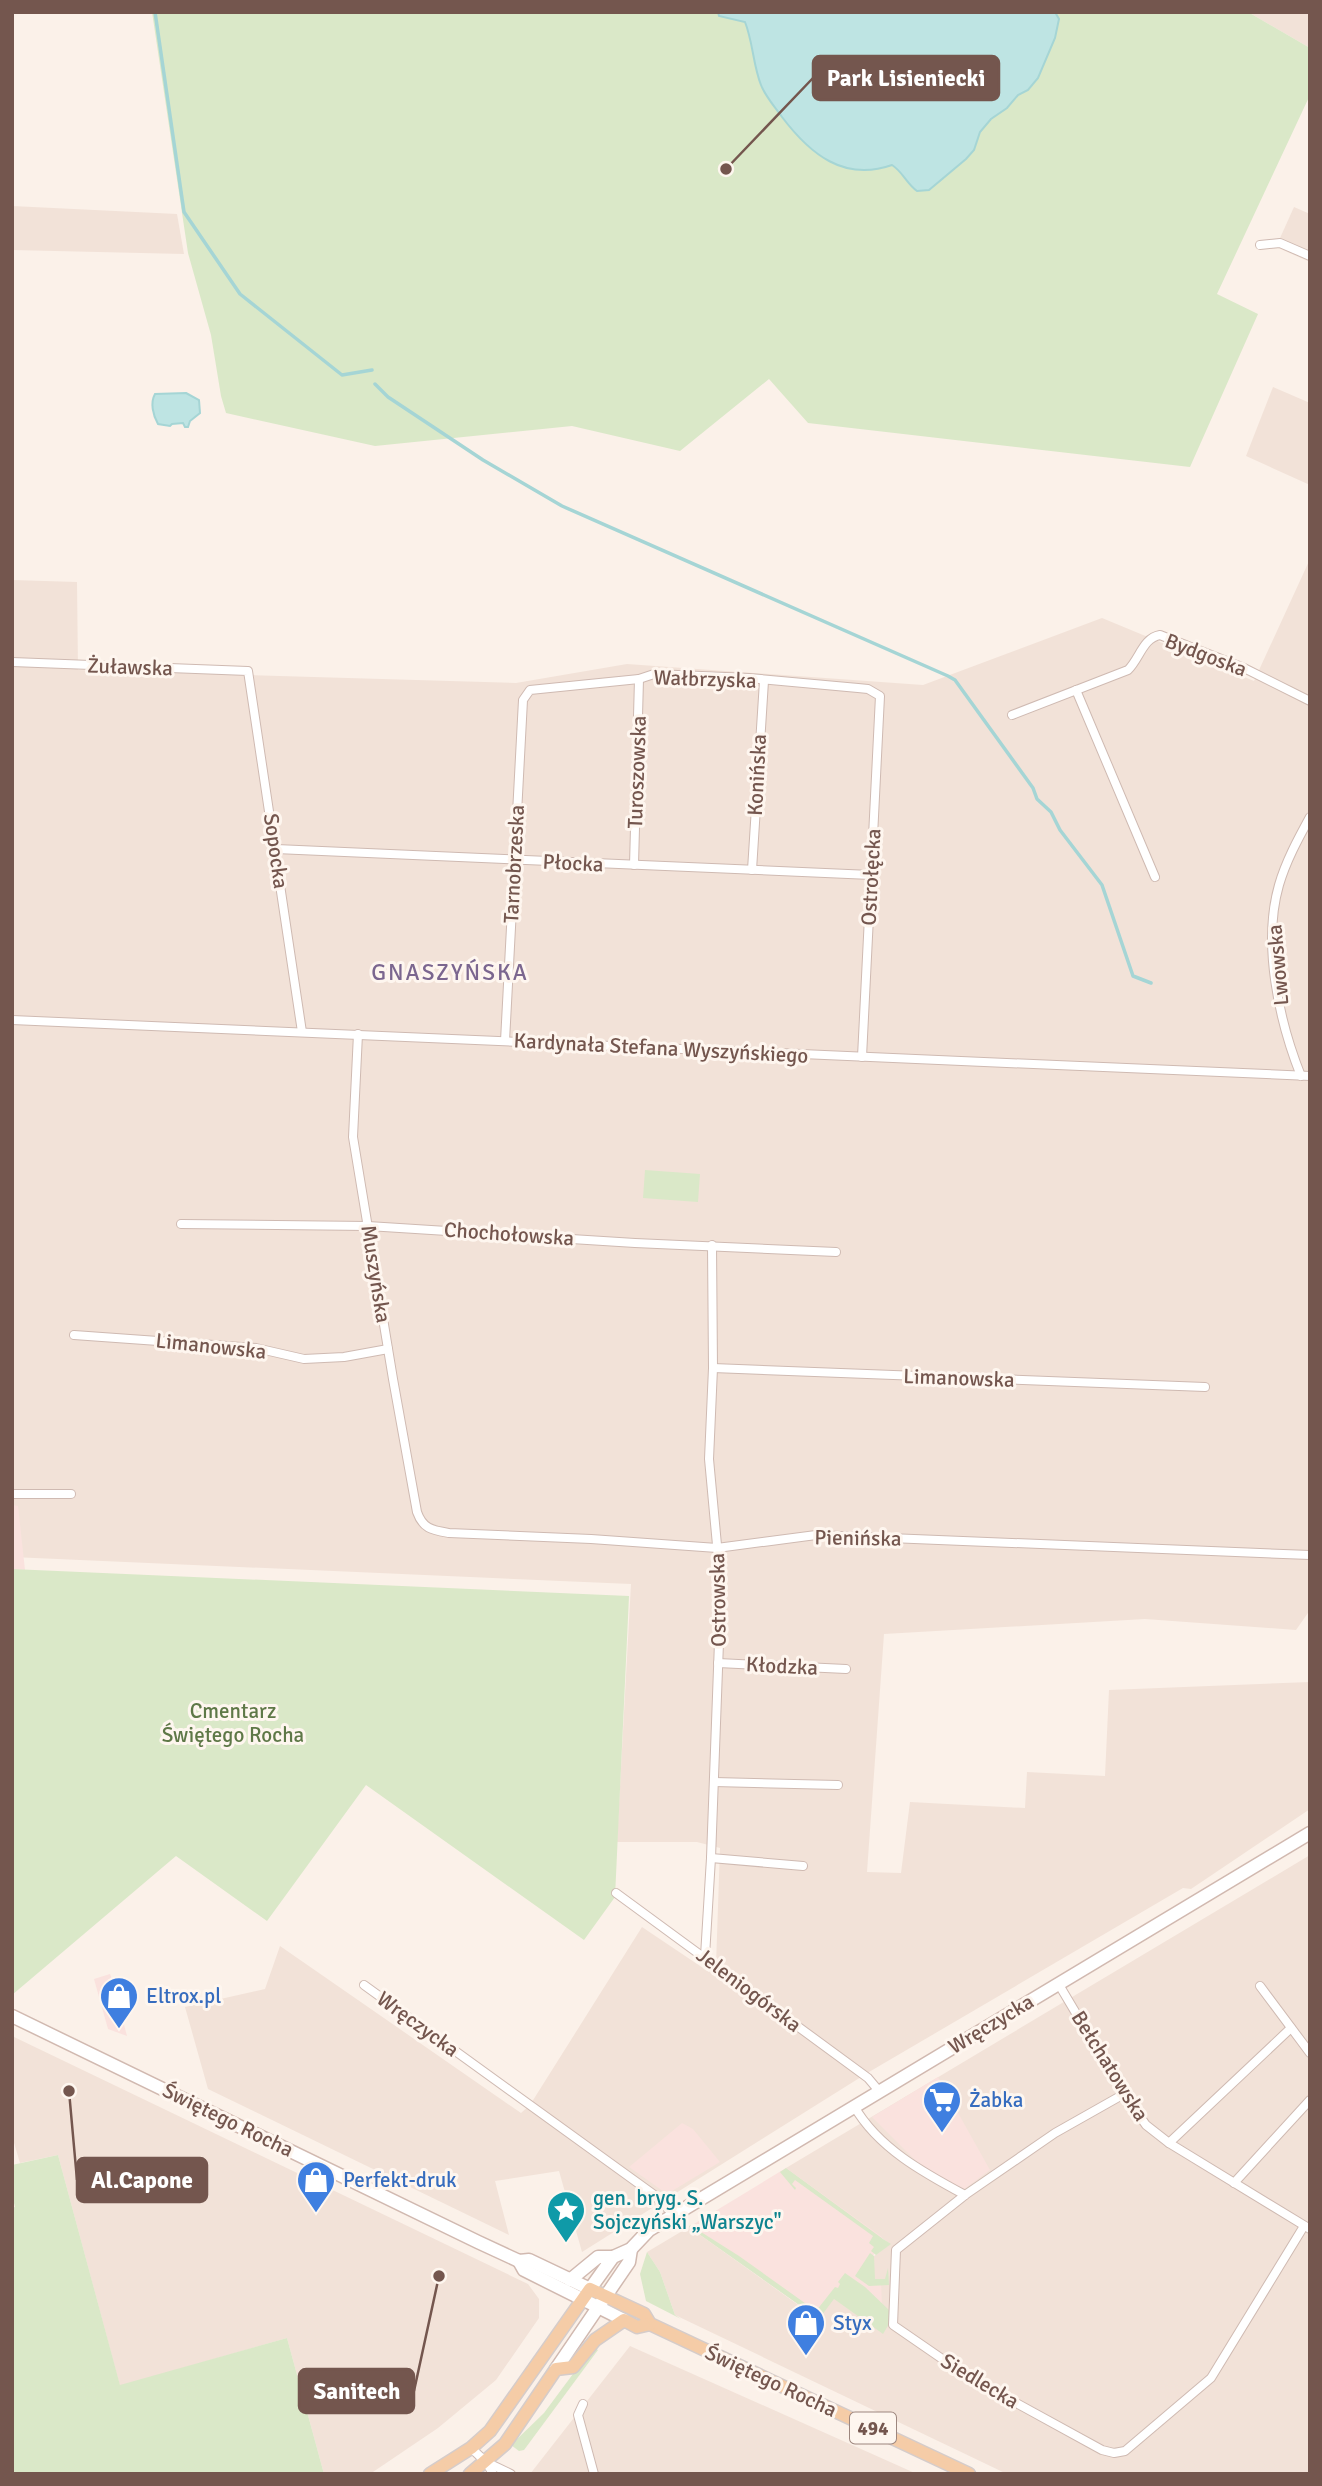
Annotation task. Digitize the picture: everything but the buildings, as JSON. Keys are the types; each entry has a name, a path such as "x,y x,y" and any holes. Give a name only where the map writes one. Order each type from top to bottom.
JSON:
{"main road":[{"name":"Wręczycka","path":"613,2257 631,2249 649,2230 1310,1833"},
{"name":"Świętego Rocha","path":"12,2016 519,2261 529,2260 643,2314 650,2324 969,2474"},
{"name":"Wręczycka","path":"555,2369 629,2262 631,2249"},
{"path":"570,2280 598,2257 613,2257"},
{"path":"430,2474 471,2448 490,2431 613,2257"},
{"name":"Świętego Rocha","path":"519,2261 524,2270 597,2308 637,2327 650,2324"},
{"path":"470,2474 505,2444 555,2369 573,2367 595,2340 624,2320"}],"street":[{"path":"1260,244 1280,243 1310,256"},
{"name":"Bydgoska","path":"1012,715 1128,670 1150,636 1160,635 1244,668 1310,701"},
{"name":"Żuławska","path":"12,662 248,671"},
{"name":"Sopocka","path":"248,671 302,1032"},
{"name":"Wałbrzyska","path":"530,690 639,679 654,674 749,678 858,688 880,696"},
{"name":"Turoszowska","path":"634,865 639,679"},
{"name":"Konińska","path":"752,870 764,681"},
{"name":"Tarnobrzeska","path":"505,1041 523,701 530,690"},
{"path":"1076,690 1155,877"},
{"name":"Ostrołęcka","path":"862,1057 880,696"},
{"name":"Lwowska","path":"1305,1076 1291,1052 1282,1017 1272,943 1272,923 1278,887 1288,858 1310,817"},
{"name":"Płocka","path":"276,849 871,876"},
{"name":"Kardynała Stefana Wyszyńskiego","path":"12,1020 1305,1076"},
{"name":"Muszyńska","path":"358,1034 353,1137 417,1512"},
{"name":"Chochołowska","path":"181,1224 368,1226 635,1243 836,1252"},
{"name":"Ostrowska","path":"705,1956 721,1588 709,1459 713,1368 712,1245"},
{"name":"Limanowska","path":"74,1335 244,1346 304,1359 344,1357 388,1349"},
{"name":"Limanowska","path":"713,1368 1205,1387"},
{"path":"12,1494 71,1494"},
{"name":"Pienińska","path":"417,1512 427,1529 449,1533 717,1548 816,1535 1310,1555"},
{"name":"Kłodzka","path":"718,1663 846,1669"},
{"path":"714,1782 838,1785"},
{"path":"711,1858 803,1867"},
{"name":"Jeleniogórska","path":"616,1893 868,2078 879,2091"},
{"name":"Bełchatowska","path":"1058,1983 1124,2094 1146,2125 1168,2143 1308,2227"},
{"name":"Wręczycka","path":"364,1984 653,2194 674,2215"},
{"path":"1260,1986 1310,2053"},
{"path":"1168,2143 1291,2028"},
{"name":"Siedlecka","path":"1124,2094 1055,2133 965,2195 896,2250 893,2325 967,2376 1102,2450 1114,2453 1125,2451 1207,2383 1308,2227"},
{"path":"1234,2183 1310,2100"},
{"path":"854,2106 871,2130 919,2169 965,2195"},
{"path":"583,2404 578,2415 594,2474"},
{"path":"471,2448 493,2474"},
{"path":"485,2462 511,2474"}],"shaded area":[{"path":"1248,12 1310,12 1310,48"},
{"path":"12,206 177,214 184,254 12,250"},
{"path":"1294,207 1310,214 1310,262 1276,247"},
{"path":"1273,387 1310,403 1310,485 1246,456"},
{"path":"1310,559 1310,1610 1296,1630 1145,1619 884,1634 867,1872 901,1873 910,1802 1025,1808 1027,1772 1105,1776 1109,1690 1310,1682 1310,1809 1191,1889 1183,1888 869,2072 582,2252 559,2171 495,2181 509,2235 208,2089 185,2007 265,1989 280,1946 521,2113 530,2105 642,1927 709,1972 716,1965 720,1848 697,1842 617,1842 631,1584 12,1557 12,580 77,582 78,670 516,683 627,664 923,685 1102,618 1254,681"},
{"path":"12,1505 18,1506 25,1570 12,1569"},
{"path":"1310,1855 1310,2474 1007,2474 675,2315 660,2272 647,2252 689,2227 818,2319 833,2299 874,2280 873,2257 890,2244 786,2168"},
{"path":"110,1974 127,2036 108,2029 94,1979"},
{"path":"12,2036 528,2284 539,2299 539,2318 496,2380 438,2428 370,2474 324,2474 287,2338 120,2386 58,2155 20,2163 12,2136"},
{"path":"938,2077 990,2170 963,2190 923,2168 872,2117"},
{"path":"682,2123 693,2129 720,2162 667,2194 629,2167"},
{"path":"786,2168 882,2237 873,2256 874,2280 881,2280 883,2334 834,2299 819,2319 689,2227"},
{"path":"630,2346 917,2474 530,2474"}],"green space":[{"path":"152,12 1248,12 1310,48 1310,95 1217,294 1258,314 1190,467 808,423 769,379 680,451 572,426 375,446 226,413 211,335 188,253"},
{"path":"645,1170 700,1174 698,1202 643,1198"},
{"name":"Cmentarz Świętego Rocha","path":"12,1569 629,1596 615,1897 584,1940 366,1785 267,1921 176,1856 12,1995"},
{"path":"58,2155 120,2385 287,2338 324,2474 12,2474 12,2208 15,2207 12,2195 12,2165"},
{"path":"786,2168 891,2244 876,2255 871,2251 874,2247 869,2243 873,2236 795,2180 792,2184 795,2190 780,2172"},
{"path":"690,2225 816,2311 835,2287 838,2288 838,2282 845,2273 865,2287 889,2310 889,2324 883,2334 834,2299 819,2319 689,2227"},
{"path":"647,2252 660,2272 675,2315 681,2319 646,2301 640,2274"},
{"path":"870,2253 874,2256 875,2279 885,2279 888,2268 889,2285 869,2286 855,2276"},
{"path":"593,2347 598,2350 524,2450 519,2451 511,2445 544,2413"}],"water":[{"path":"718,12 1055,12 1059,19 1055,38 1038,78 1028,90 1018,95 1007,108 991,119 980,132 974,150 966,159 929,190 917,191 892,165 858,170 843,167 816,153 782,117 763,89 745,22 719,16"},
{"path":"186,393 199,400 200,413 190,421 188,427 183,423 170,426 158,424 153,409 155,394"}],"waterway":[{"path":"155,12 184,212 240,294 342,375 372,370"},
{"path":"375,384 388,397 483,460 562,506 955,680 1033,788 1037,799 1051,812 1060,830 1102,885 1133,976 1151,983"}],"place":[{"name":"Park Lisieniecki","path":"726,169"},
{"name":"Eltrox.pl","path":"119,2030"},
{"name":"Al.Capone","path":"69,2091"},
{"name":"Żabka","path":"942,2134"},
{"name":"Perfekt-druk","path":"316,2214"},
{"name":"gen. bryg. S. Sojczyński „Warszyc\"","path":"566,2244"},
{"name":"Sanitech","path":"439,2276"},
{"name":"Styx","path":"806,2357"}],"district":[{"name":"GNASZYŃSKA","path":"450,972"}]}
